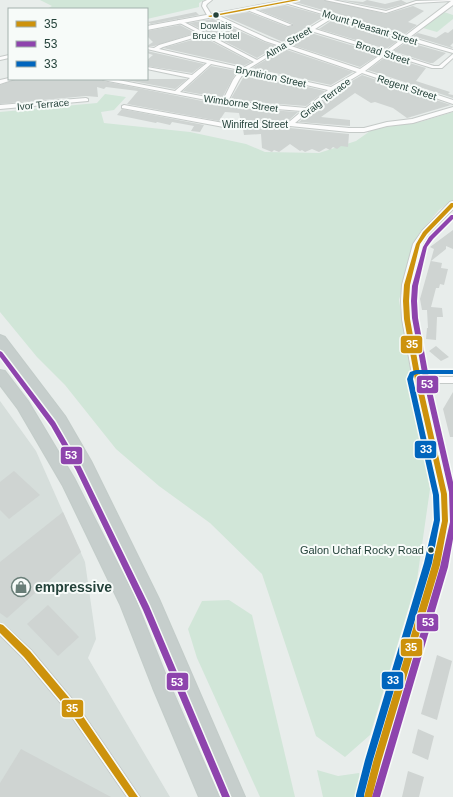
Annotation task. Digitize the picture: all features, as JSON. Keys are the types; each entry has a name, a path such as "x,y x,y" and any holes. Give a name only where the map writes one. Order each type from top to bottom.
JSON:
{"highway":[{"path":"0,340 60,420 86,465 153,605 235,797"},
{"path":"0,375 23,405 69,482 128,602 208,797"}],"street":[{"path":"210,0 205,3 204,6 211,15"},
{"path":"148,28 297,0"},
{"path":"327,0 386,12 416,2 453,1"},
{"name":"Graig Terrace","path":"290,124 332,89 360,72 452,4 453,1"},
{"name":"Mount Pleasant Street","path":"287,2 406,38 453,54"},
{"path":"249,8 290,25"},
{"name":"Regent Street","path":"211,15 267,40 453,102"},
{"name":"Alma Street","path":"243,70 282,45 333,16"},
{"path":"180,21 201,34 256,61"},
{"name":"Broad Street","path":"310,29 434,67 440,67 453,54"},
{"path":"155,50 161,46 201,34"},
{"name":"Bryntirion Street","path":"148,48 209,63 332,89"},
{"path":"176,93 209,63"},
{"path":"148,68 193,77"},
{"path":"225,102 243,70"},
{"name":"Wimborne Street","path":"110,80 225,102 307,110"},
{"name":"Ivor Terrace","path":"0,107 86,100"},
{"name":"Winifred Street","path":"124,107 229,126 290,124 349,130 364,130 387,124 413,121 453,109"},
{"path":"368,797 377,762 436,565 445,521 444,494 418,380 407,319 407,285 418,244 424,233 453,204"},
{"path":"418,380 453,380"},
{"path":"0,628 27,654 73,709 134,797"}],"shaded area":[{"path":"0,401 36,451 85,562 96,639 88,658 170,797 0,797"}],"green space":[{"path":"40,0 204,0 199,3 199,7 148,19 148,8 49,8 52,6"},
{"path":"444,12 453,15 453,19 437,32 423,28"},
{"path":"105,94 126,97 114,110 101,112 104,123 190,132 246,144 265,152 319,153 356,141 373,129 420,122 453,112 453,200 439,210 418,235 399,300 430,489 417,580 370,735 345,757 316,736 262,574 210,523 159,486 116,449 65,385 37,357 0,312 0,112 97,103"},
{"path":"229,600 252,615 295,797 260,797 197,658 188,629 202,601"},
{"path":"317,770 338,776 359,773 362,782 358,797 323,797"}],"building":[{"path":"301,0 324,0 386,14 413,6 424,11 408,22 417,25 405,34 295,2"},
{"path":"340,0 363,2 367,0 385,4 401,0 407,3 386,9"},
{"path":"285,5 325,16 283,42 224,16 248,12 287,27 292,26 293,24 259,10"},
{"path":"196,12 199,15 151,24 148,22"},
{"path":"213,19 276,46 257,58 189,23"},
{"path":"334,19 400,39 386,49 319,29"},
{"path":"180,25 195,33 154,46 148,46 153,42 148,37 148,31"},
{"path":"453,29 453,43 450,46 453,47 452,48 413,36 418,33 436,38"},
{"path":"311,33 380,54 360,67 292,45"},
{"path":"203,37 251,62 243,66 163,48"},
{"path":"407,42 446,53 433,63 430,63 393,51"},
{"path":"284,49 353,72 331,85 252,68"},
{"path":"148,51 204,64 192,73 148,66 148,59 153,55 148,53"},
{"path":"387,56 426,68 416,81 450,92 448,94 453,95 453,98 368,70"},
{"path":"211,66 237,71 222,98 183,91"},
{"path":"246,73 325,91 306,106 230,100"},
{"path":"362,75 451,105 407,118 393,108 375,102 371,103 355,93 321,117 350,120 350,126 299,122 335,91"},
{"path":"187,79 175,89 126,80"},
{"path":"13,80 102,80 237,108 298,112 288,121 241,122 239,113 225,112 219,121 127,104 138,91 106,87 104,89 97,87 98,97 86,96 0,104 0,85"},
{"path":"122,109 204,125 200,132 191,131 194,126 172,122 170,125 156,123 117,115"},
{"path":"290,128 349,134 348,147 341,146 337,149 333,147 330,150 326,148 319,152 312,149 305,152 302,150 300,151 290,144 279,152 274,150 272,152 262,148 261,134 244,135 243,129"},
{"path":"453,230 453,249 446,246 446,249 431,261 442,263 441,268 448,269 444,285 440,284 439,288 436,288 431,307 442,308 443,317 437,317 436,340 426,339 428,328 427,310 422,310 420,299 434,249 430,247"},
{"path":"436,346 449,357 441,361 429,351"},
{"path":"453,392 453,437 450,437 443,409"},
{"path":"14,471 40,495 9,519 0,510 0,482"},
{"name":"empressive","path":"63,512 81,552 7,618 0,613 0,562"},
{"path":"48,605 79,637 58,656 27,624"},
{"path":"437,655 452,661 437,720 421,714"},
{"path":"418,729 434,736 428,760 412,753"},
{"path":"21,749 111,797 0,797 0,783"},
{"path":"408,771 424,777 419,797 402,797"}],"transit line":[{"name":"35","path":"210,16 297,0"},
{"name":"35","path":"368,797 377,762 436,565 445,521 444,494 418,380 407,319 406,301 407,285 418,244 425,233 453,204"},
{"name":"53","path":"376,797 444,567 453,522 452,492 426,378 415,318 414,301 415,286 425,247 431,238 453,216"},
{"name":"53","path":"0,353 53,424 79,469 146,608 226,797"},
{"name":"33","path":"360,795 369,760 428,563 437,520 436,495 410,379 412,374 416,372 453,372"},
{"name":"35","path":"0,628 27,654 73,709 134,797"}],"place":[{"name":"Dowlais Bruce Hotel","path":"216,15"},
{"name":"Galon Uchaf Rocky Road","path":"431,550"},
{"name":"empressive","path":"21,587"}]}
